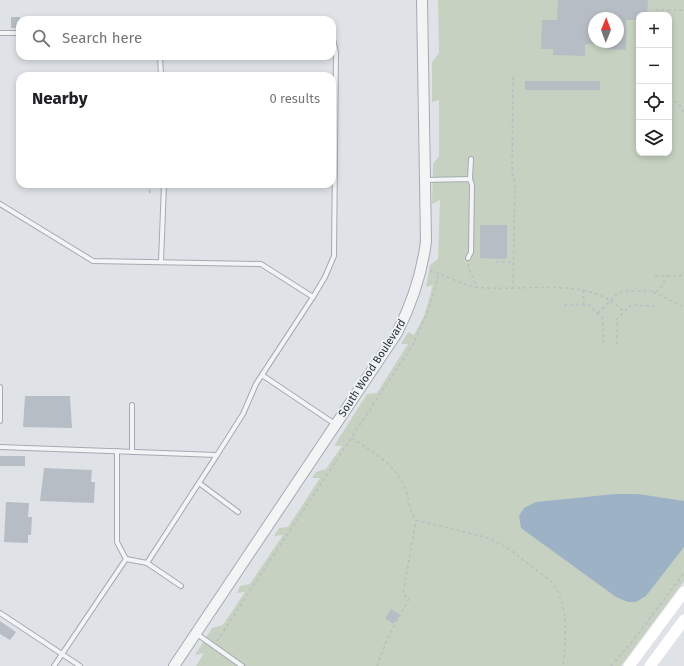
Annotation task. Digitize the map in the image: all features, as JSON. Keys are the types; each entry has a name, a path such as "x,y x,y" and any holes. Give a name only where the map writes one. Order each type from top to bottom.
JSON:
{"main road":[{"path":"629,666 684,592"},
{"path":"650,666 684,620"}],"street":[{"name":"South Wood Boulevard","path":"174,666 397,333 410,307 422,269 426,241 422,0"}],"lane":[{"path":"0,33 16,33"},
{"path":"160,60 160,72"},
{"path":"336,60 336,72"},
{"path":"468,258 471,252 471,160"},
{"path":"425,180 470,179"},
{"path":"161,262 164,188"},
{"path":"147,562 243,414 262,375 325,277 334,256 335,188"},
{"path":"0,204 93,261 261,264 312,297"},
{"path":"262,375 336,425"},
{"path":"0,387 0,421"},
{"path":"132,405 132,452"},
{"path":"0,447 217,455"},
{"path":"117,451 117,542 126,559"},
{"path":"199,483 238,512"},
{"path":"126,559 147,562 181,586"},
{"path":"54,666 126,559"},
{"path":"0,613 80,666"},
{"path":"196,634 214,645 242,666"}],"path":[{"path":"654,12 656,10 684,10"},
{"path":"513,76 512,173 515,182 513,288"},
{"path":"672,100 680,104 684,114"},
{"path":"149,188 150,195"},
{"path":"468,258 469,270 475,280 475,286"},
{"path":"496,262 513,262"},
{"path":"422,269 439,273 456,281 475,286 583,290 610,299 624,312"},
{"path":"655,276 680,276 684,272"},
{"path":"214,645 414,343 430,306 439,273"},
{"path":"653,292 661,288 666,276"},
{"path":"583,290 584,305"},
{"path":"598,313 610,299 625,291 653,292 684,307"},
{"path":"564,304 589,305 604,319 603,344"},
{"path":"617,344 617,319 631,305 655,306"},
{"path":"351,438 385,462 399,475 406,490 410,508 416,520 403,594 409,599 388,637 377,666"},
{"path":"416,520 489,538 509,549 552,582 561,598 563,610 565,638 563,666"},
{"path":"611,666 635,638 684,573"}],"green space":[{"path":"438,0 684,0 684,581 621,666 196,666 204,653 195,655 212,628 223,625 245,592 237,593 240,586 250,584 283,535 274,536 279,528 288,527 320,478 312,478 316,472 326,469 342,446 334,446 367,394 377,393 408,344 401,344 408,332 414,335 424,316 433,285 426,287 430,265 438,259 440,200 432,204 433,164 439,156 439,100 432,102 432,62 439,53"}],"water":[{"path":"615,494 638,494 684,501 684,547 646,596 636,602 628,602 616,597 521,528 519,516 524,508 536,502"}],"building":[{"path":"558,0 648,0 647,12 636,12 636,20 626,20 626,50 607,49 624,48 624,12 588,12 588,44 585,44 585,56 553,55 553,49 541,49 542,20 557,20"},
{"path":"11,17 16,17 16,28 11,28"},
{"path":"525,81 600,81 600,90 525,90"},
{"path":"480,225 507,225 507,259 480,258"},
{"path":"25,396 70,396 72,428 23,427"},
{"path":"0,456 25,456 25,466 0,466"},
{"path":"44,468 92,470 91,482 95,482 94,503 40,501"},
{"path":"6,502 29,503 28,517 32,517 31,535 28,535 28,543 4,542"},
{"path":"391,609 400,615 393,624 385,618"},
{"path":"0,621 16,632 10,640 0,634"}]}
